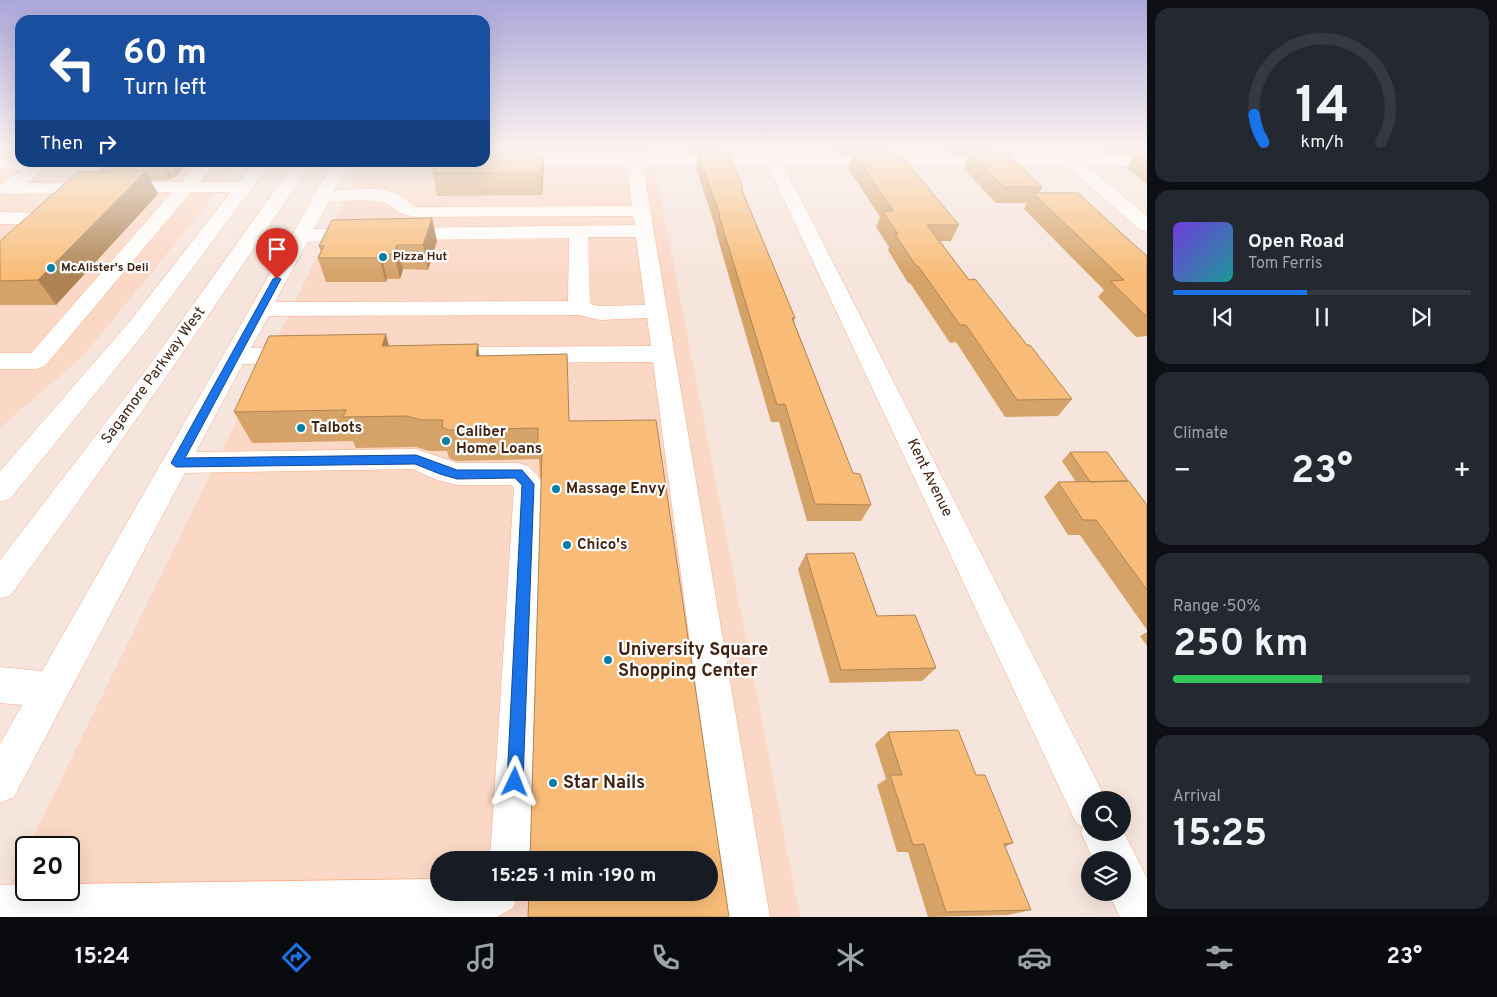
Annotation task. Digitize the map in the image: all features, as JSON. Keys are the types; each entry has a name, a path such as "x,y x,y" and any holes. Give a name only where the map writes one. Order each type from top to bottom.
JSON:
{"main road":[{"path":"27,237 77,191"},
{"path":"0,361 37,361 182,191"},
{"path":"0,491 138,326 241,191"},
{"name":"Sagamore Parkway West","path":"0,585 171,355 284,191"},
{"path":"0,783 325,191"},
{"path":"639,191 748,917"},
{"name":"Kent Avenue","path":"788,191 1081,791"},
{"path":"1106,191 1147,226"},
{"path":"321,197 383,196 397,201 401,207 415,212 642,212"},
{"path":"0,218 46,219"},
{"path":"578,232 579,308"},
{"path":"301,235 645,232"},
{"path":"260,309 579,308 600,313 657,311"},
{"path":"411,355 664,354"},
{"path":"235,356 322,356"},
{"path":"176,463 416,459 444,471 457,474 518,474 528,484 511,851"},
{"path":"0,685 52,690"},
{"path":"1131,894 1143,917"},
{"path":"0,907 116,911 286,910 465,901"}],"shaded area":[{"path":"0,191 217,191 83,356 0,428"},
{"path":"349,191 659,191 800,917 0,917 0,904 15,873 15,901 80,901 80,836 33,836"}],"building":[{"path":"57,191 126,191 38,280 0,281 0,241"},
{"path":"711,191 742,191 795,318 792,318 853,473 860,474 871,505 815,504 785,404 777,405"},
{"path":"879,191 930,191 959,225 927,225 969,280 975,279 1072,399 1017,400 966,325 960,325 918,266 916,266 895,234 898,234 882,211 893,211"},
{"path":"1033,193 1078,193 1147,256 1147,317 1110,281 1124,280"},
{"path":"432,218 423,245 397,245 394,254 381,254 379,258 318,258 324,246 319,246 332,220"},
{"name":"University Square Shopping Center","path":"386,334 382,346 478,344 476,356 567,354 569,421 656,420 729,917 528,917 529,901 718,901 718,851 530,851 542,453 538,445 538,428 449,430 442,427 443,420 421,420 407,416 343,417 346,410 234,412 269,336"},
{"path":"1070,452 1107,452 1128,481 1090,482"},
{"path":"1129,481 1147,505 1147,590 1096,520 1083,520 1058,482"},
{"path":"854,553 877,616 915,615 936,668 841,670 806,554"},
{"path":"958,730 976,775 985,775 1013,843 1004,844 1031,910 946,912 924,844 913,845 890,775 902,775 888,732"}],"place":[{"name":"Pizza Hut","path":"383,257"},
{"name":"McAlister's Deli","path":"51,268"},
{"name":"Talbots","path":"301,428"},
{"name":"Caliber Home Loans","path":"446,441"},
{"name":"Massage Envy","path":"556,489"},
{"name":"Chico's","path":"567,545"},
{"name":"University Square Shopping Center","path":"608,660"},
{"name":"Star Nails","path":"553,783"}],"route":[{"path":"277,279 176,463 416,459 444,471 457,474 501,472 518,474 528,484 515,782"}]}
